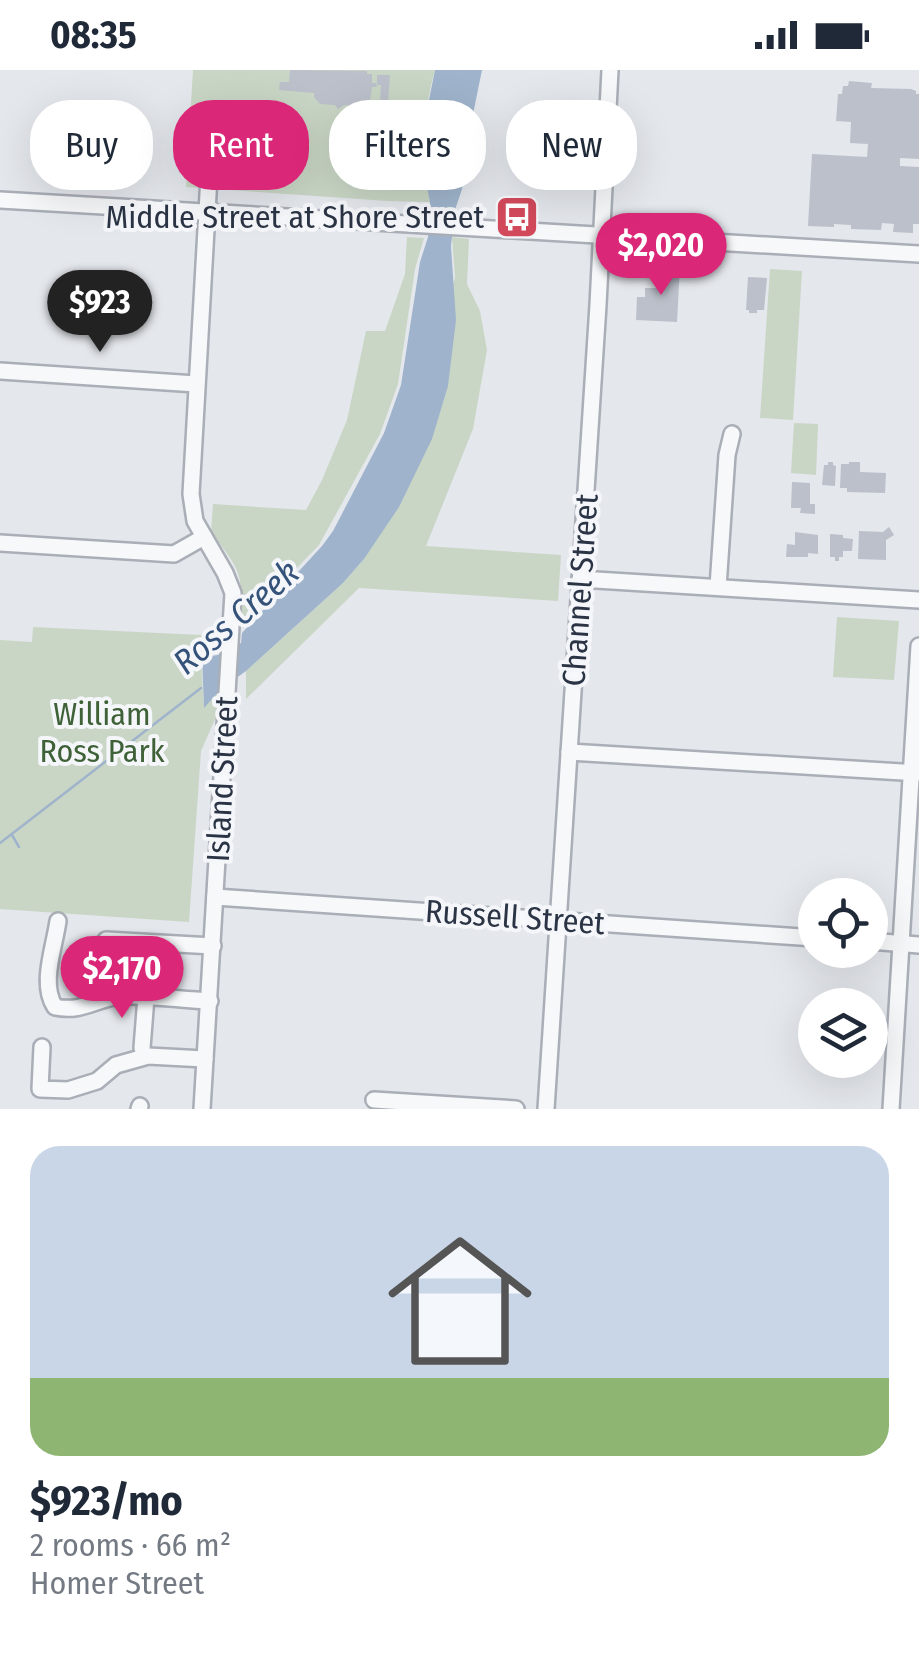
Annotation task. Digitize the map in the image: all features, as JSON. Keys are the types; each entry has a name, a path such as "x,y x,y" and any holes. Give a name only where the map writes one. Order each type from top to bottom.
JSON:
{"street":[{"name":"Channel Street","path":"546,1109 610,70"},
{"name":"Island Street","path":"202,1109 233,593 195,521 192,494 208,190"},
{"path":"0,200 919,254"},
{"path":"0,371 196,384"},
{"path":"718,587 727,455 732,434"},
{"path":"0,543 174,554 204,537"},
{"path":"580,579 919,600"},
{"path":"892,1109 915,773 919,646"},
{"path":"569,752 915,773"},
{"name":"Russell Street","path":"215,898 798,937"},
{"path":"58,922 47,979 55,1007 83,1008 118,996 210,1001"},
{"path":"106,940 212,946"},
{"path":"888,943 919,945"},
{"path":"142,1048 146,997"},
{"path":"42,1047 40,1089 68,1090 97,1082 116,1066 148,1056 205,1058"},
{"path":"374,1100 516,1109"}],"green space":[{"path":"193,70 435,70 428,100 329,100 329,190 428,190 430,202 229,190 309,190 309,100 191,100"},
{"path":"407,237 424,238 415,269 398,384 380,434 319,545 241,626 239,576 211,533 213,504 306,510 347,420 366,331 385,331 405,274"},
{"path":"452,237 469,239 467,284 480,311 487,350 473,429 426,546 561,555 558,601 359,588 246,699 246,671 364,559 455,278"},
{"path":"770,269 802,271 793,420 760,418"},
{"path":"794,423 818,424 816,475 791,473"},
{"path":"837,617 899,621 894,680 833,677"},
{"name":"William Ross Park","path":"33,627 201,635 212,656 201,660 204,707 221,689 216,717 201,751 189,922 0,909 0,640 32,642"}],"water":[{"path":"435,70 482,70 476,100 429,100"},
{"path":"427,190 462,190 451,246 456,320 448,386 432,439 399,507 364,559 343,583 204,708 202,657 218,655 241,643 242,633 322,546 384,433 401,385 420,262 428,237"}],"building":[{"path":"290,70 367,71 377,87 372,87 370,100 329,100 329,105 320,104 314,93 279,90 280,82 289,82"},
{"path":"377,75 390,75 388,100 380,100 381,85 377,85"},
{"path":"849,81 872,83 871,88 911,89 919,94 919,159 900,158 900,166 919,167 919,224 913,224 913,233 893,232 894,224 882,223 881,230 834,224 808,226 812,154 867,157 868,144 850,143 851,122 836,121 838,94 842,94"},
{"path":"659,265 680,266 677,322 636,320 637,297 645,297 645,288 658,288"},
{"path":"748,277 767,278 764,310 757,313 746,310"},
{"path":"828,462 836,466 835,486 822,485 824,465"},
{"path":"860,462 860,472 886,473 885,493 847,492 847,488 840,488 841,464"},
{"path":"792,482 810,483 810,504 815,504 815,514 791,508"},
{"path":"889,527 894,535 886,540 886,560 858,559 859,531 883,532"},
{"path":"795,532 818,535 818,554 786,557 787,544 795,545"},
{"path":"830,534 853,539 852,551 843,551 839,561 830,557"}],"waterway":[{"name":"Ross Creek","path":"0,843 201,688"},
{"path":"12,835 19,847"}],"place":[{"name":"Middle Street at Shore Street","path":"517,217"}]}
